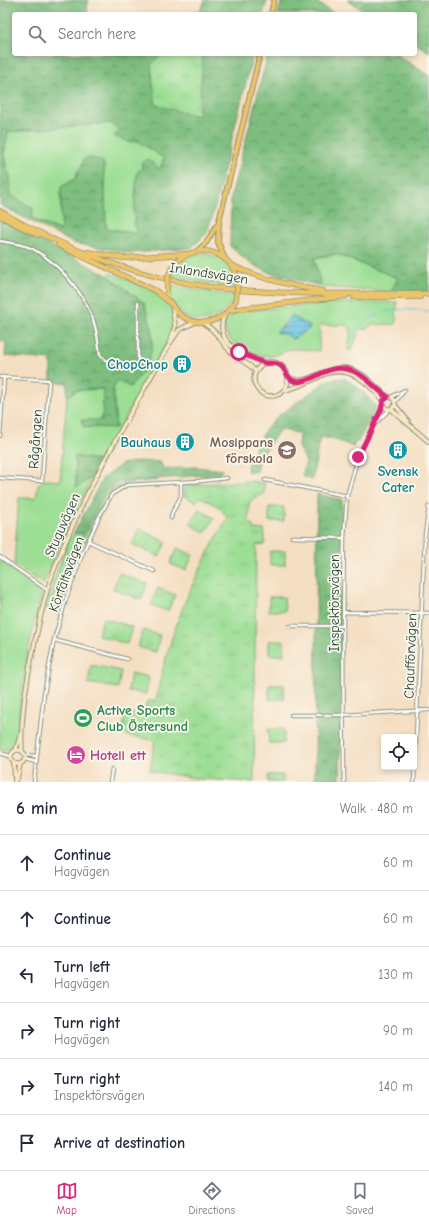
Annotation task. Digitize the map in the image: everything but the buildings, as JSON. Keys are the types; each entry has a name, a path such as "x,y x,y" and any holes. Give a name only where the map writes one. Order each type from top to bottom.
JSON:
{"highway":[{"name":"Inlandsvägen","path":"0,211 67,246 136,271 209,287 290,293 429,294"},
{"name":"Inlandsvägen","path":"0,216 58,245 134,273 175,283 251,294 429,298"},
{"path":"58,245 152,289 183,317 195,322 203,323 212,322 224,316 230,310 236,299 238,280 231,264"},
{"path":"67,246 90,253 123,258 187,254 197,251 212,252 231,264 265,278 292,286 351,294"},
{"path":"172,306 167,293 167,280 172,267 187,254"},
{"path":"230,310 346,296"}],"main road":[{"path":"271,12 274,0"},
{"path":"225,259 218,242 219,221 260,56"},
{"path":"197,251 210,238 219,221"},
{"name":"Stuguvägen","path":"170,342 175,326 172,306"},
{"path":"224,316 222,331 232,347 239,352 267,363 280,365 285,370 288,377 284,390"},
{"name":"Stuguvägen","path":"10,756 16,750 21,734 30,663 47,591 73,524 170,342 179,330 195,322"},
{"path":"203,323 218,334 234,355 250,364 256,372"},
{"path":"267,363 261,366 256,372 255,385 263,394 273,396 284,390 292,389 326,374 348,372 366,382 390,410 412,426 429,442"},
{"path":"288,377 298,381 336,368 350,370 363,375 389,397 412,426"},
{"path":"383,403 389,397"},
{"path":"390,410 395,404"},
{"name":"Stuguvägen","path":"21,734 22,751"},
{"path":"16,750 22,751 25,757 20,764 16,782"},
{"path":"10,756 14,763 16,782"},
{"path":"14,763 20,764"}],"street":[{"path":"0,241 32,249 47,258 70,280 89,310 96,330 100,355 108,362 138,365 138,303"},
{"path":"0,377 4,377 0,436"},
{"name":"Rågången","path":"0,478 42,481 49,380 4,377"},
{"path":"389,397 405,390 395,404"},
{"name":"Inspektörsvägen","path":"344,782 343,626 344,538 347,496 358,457 383,403"},
{"name":"Inspektörsvägen","path":"372,429 390,410"},
{"name":"Körfältsvägen","path":"34,782 44,690 54,640 67,596 88,541 112,494 118,489 127,485 219,480 227,478"},
{"path":"265,480 347,496"},
{"path":"172,518 172,513 181,496 181,482"},
{"name":"Chaufförvägen","path":"414,782 425,535 429,506"},
{"path":"292,538 344,538"},
{"path":"88,541 154,571"},
{"path":"0,557 47,591"},
{"path":"344,612 429,613"},
{"path":"290,626 343,626"},
{"path":"54,640 127,659"},
{"path":"291,715 344,715 429,710"},
{"path":"0,753 10,756"},
{"path":"25,757 37,756"},
{"path":"25,757 36,762"},
{"path":"110,782 112,768"}],"green space":[{"path":"0,0 88,0 87,12 12,12 12,56 252,56 212,218 206,234 191,248 131,253 73,243 0,205","holes":["110,123 120,130 114,136 129,142 138,141 164,158 160,169 148,159 141,163 142,168 137,172 134,210 136,234 106,228 104,163 94,158 85,158 75,179 61,187 61,231 32,219 33,208 11,196 10,175 6,168 4,155 8,132"]},
{"path":"205,0 267,0 264,12 194,12 201,10"},
{"path":"282,0 313,0 332,12 279,12"},
{"path":"347,0 429,0 429,52 417,44 417,12 366,12"},
{"path":"160,56 203,56 198,116 156,105 151,65"},
{"path":"267,56 399,56 429,76 429,291 391,291 398,278 336,254 314,258 321,286 270,273 248,262 230,246 231,196"},
{"path":"110,123 121,130 115,135 129,142 138,141 164,158 160,169 152,164 142,168 134,210 136,234 106,228 105,178 78,170 75,179 60,192 62,231 32,219 19,201 11,196 4,155 7,132"},
{"path":"0,220 109,276 144,303 152,329 152,347 146,368 130,387 117,381 113,389 116,428 84,427 81,420 101,420 103,412 103,389 77,390 67,397 67,383 51,382 51,360 5,356 6,342 0,341"},
{"path":"205,253 217,257 227,264 233,275 236,288 170,277 176,267 184,259 193,255"},
{"path":"336,254 398,278 391,292 321,287 314,258"},
{"path":"110,273 151,290 160,297 168,304 172,313 173,323 166,344 85,492 43,584 14,564 19,498 36,498 38,485 45,480 60,481 67,397 77,390 103,389 103,412 101,420 81,421 116,428 113,389 117,381 130,386 146,368 152,347 152,329 144,303 109,276"},
{"path":"168,285 235,296 227,308 217,316 206,320 195,320 185,317 176,309 170,299"},
{"path":"397,302 396,324 370,325 367,329 360,329 351,351 348,350 351,329 347,325 320,325 319,351 291,349 271,356 250,352 237,345 227,335 225,329 225,322 227,319 231,315 241,311 323,303","holes":["292,315 301,322 309,325 293,339 286,334 277,333"]},
{"path":"343,378 348,380 365,394 376,407 358,442 356,441 353,447 339,441 320,437 312,480 302,476 306,461 298,447 299,434 280,429 258,461 256,472 248,472 247,466 258,443 265,430 278,416 328,380"},
{"path":"75,456 98,460 90,479 76,487"},
{"path":"138,461 160,462 164,469 196,467 223,470 218,474 119,482 107,492 84,533 74,533 103,478 122,464"},
{"path":"158,480 127,484 113,490 85,543 81,541 112,489 126,482"},
{"path":"250,481 265,483 264,494 255,497 249,503 249,521 254,529 264,530 265,544 256,545 254,782 202,779 150,771 155,740 128,736 122,733 126,712 143,715 147,701 156,701 167,653 183,606 215,540 228,518 219,507 201,497 196,502 185,497 184,485"},
{"path":"317,494 342,500 340,782 315,782"},
{"path":"269,507 284,507 284,521 269,521"},
{"path":"199,509 214,518 205,533 190,524"},
{"path":"139,529 166,542 159,557 132,544"},
{"path":"74,533 84,533 73,552 71,562 63,579 56,611 46,609 49,597 51,598 54,588 52,586 68,541"},
{"path":"79,543 83,544 78,555 79,556 64,597 60,598 63,587"},
{"path":"177,548 193,555 186,570 170,564"},
{"path":"270,551 285,551 285,565 270,565"},
{"path":"0,560 42,592 28,651 15,743 8,749 0,750"},
{"path":"119,573 147,584 141,600 113,589"},
{"path":"158,588 175,595 168,611 151,605"},
{"path":"269,597 284,597 285,611 269,611"},
{"path":"103,618 132,627 127,644 98,635"},
{"path":"143,630 160,635 156,652 138,647"},
{"path":"269,641 284,641 284,655 269,655"},
{"path":"91,665 121,671 118,688 88,683"},
{"path":"131,673 149,677 146,694 128,691"},
{"path":"269,685 284,685 284,699 269,700"},
{"path":"268,729 284,729 284,743 269,743"},
{"path":"268,775 283,775 283,782 268,782"}],"water":[{"path":"292,315 301,322 309,325 310,328 293,339 286,334 276,332 285,325"}],"waterway":[{"path":"368,320 390,311 429,311"},
{"path":"352,333 365,322"}],"place":[{"name":"ChopChop","path":"182,364"},
{"name":"Bauhaus","path":"185,442"},
{"name":"Mosippans förskola","path":"287,450"},
{"name":"Svensk Cater","path":"398,450"},
{"name":"Active Sports Club Östersund","path":"83,718"},
{"name":"Hotell ett","path":"76,755"}],"route":[{"path":"239,352 256,360 280,365 285,370 288,377 293,381 305,380 327,370 336,368 355,371 363,375 388,397 383,401 381,410 358,457"}]}
